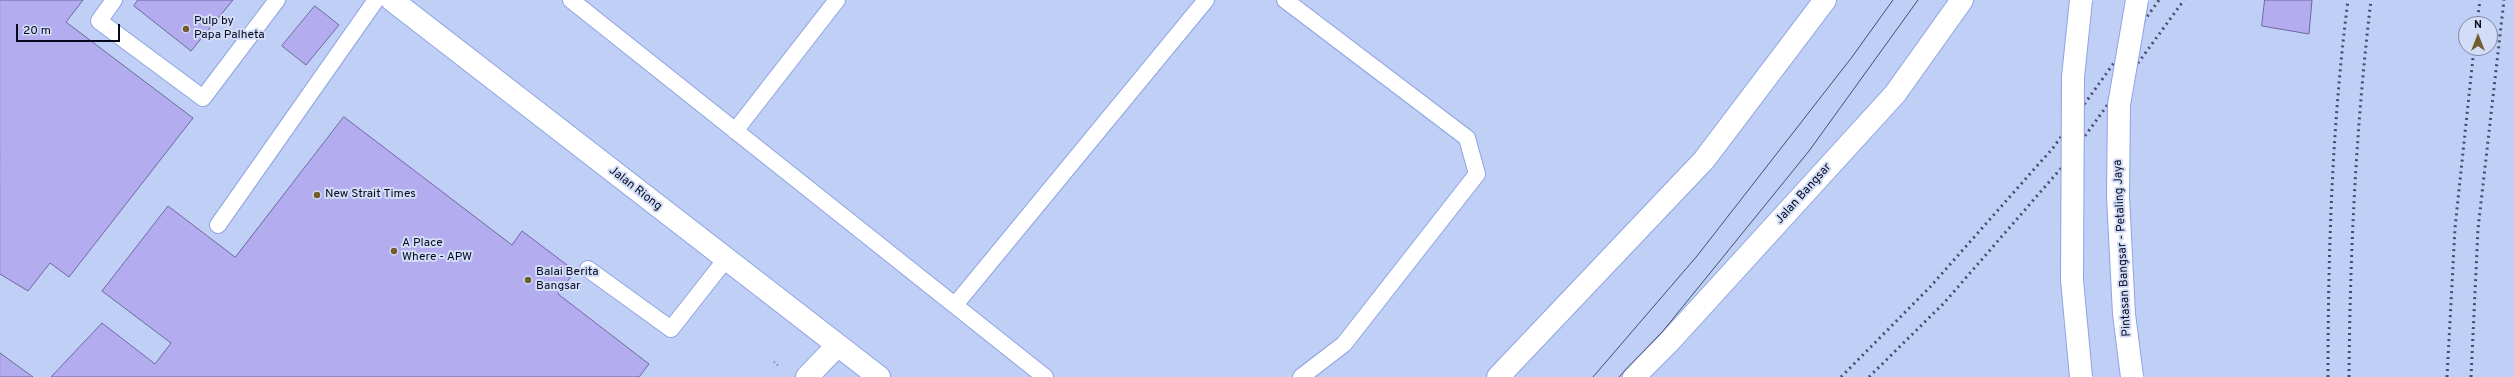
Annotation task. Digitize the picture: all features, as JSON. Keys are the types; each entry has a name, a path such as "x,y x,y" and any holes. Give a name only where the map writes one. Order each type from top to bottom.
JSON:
{"main road":[{"name":"Jalan Riong","path":"392,0 879,377"},
{"path":"1498,377 1704,160 1825,0"},
{"name":"Jalan Bangsar","path":"1634,377 1668,343 1894,94 1962,0"},
{"path":"2081,0 2073,77 2072,280 2082,377"},
{"name":"Pintasan Bangsar - Petaling Jaya","path":"2132,377 2124,314 2119,205 2119,105 2137,0"},
{"path":"807,377 838,346"}],"lane":[{"path":"114,0 99,21 203,98 276,0"},
{"path":"218,225 376,0"},
{"path":"571,0 1045,377"},
{"path":"735,131 837,0"},
{"path":"954,305 1206,0"},
{"path":"1285,0 1467,138 1477,174 1344,344 1301,377"},
{"path":"588,269 671,328 726,259"}],"building":[{"path":"0,0 83,0 66,22 193,118 69,277 50,263 28,291 0,274"},
{"name":"Pulp by Papa Palheta","path":"138,0 233,0 191,51 134,6"},
{"path":"2265,0 2312,0 2309,34 2262,26"},
{"path":"315,6 339,25 306,65 282,46"},
{"name":"A Place Where - APW","path":"344,117 512,245 522,231 575,271 558,294 649,364 639,377 51,377 102,323 155,364 171,343 102,291 168,206 235,257"},
{"path":"0,353 33,377 0,377"}],"tram line":[{"path":"1593,377 1697,256 1852,57 1893,0"},
{"path":"1619,377 1663,331 1809,151 1918,0"}],"railway":[{"path":"1841,377 1930,287 2053,148 2159,0"},
{"path":"1869,377 1944,303 2063,166 2184,0"},
{"path":"2328,377 2332,188 2338,94 2348,0"},
{"path":"2349,377 2352,236 2361,94 2371,0"},
{"path":"2478,16 2480,0"},
{"path":"2471,377 2478,229 2504,0"},
{"path":"2447,377 2455,228 2473,56"}],"place":[{"name":"Pulp by Papa Palheta","path":"186,29"},
{"name":"New Strait Times","path":"317,195"},
{"name":"A Place Where - APW","path":"394,251"},
{"name":"Balai Berita Bangsar","path":"528,280"}]}
